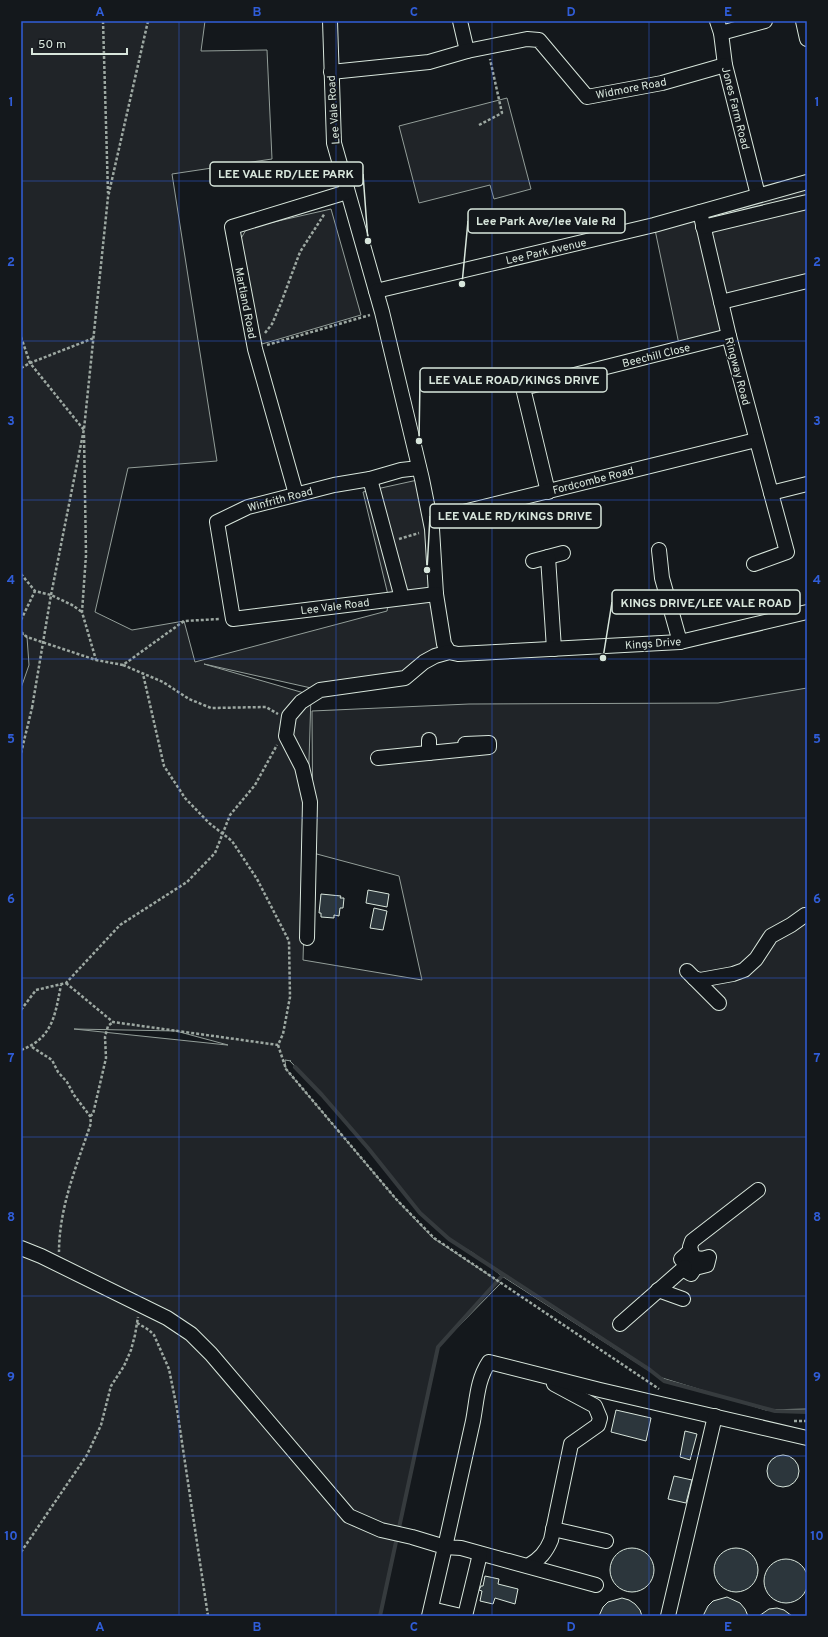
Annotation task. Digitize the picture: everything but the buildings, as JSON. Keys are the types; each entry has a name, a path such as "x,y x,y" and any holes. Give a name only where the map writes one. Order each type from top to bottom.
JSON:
{"street":[{"name":"Lee Vale Road","path":"330,21 334,143 382,312 432,525 436,594 444,644 448,652"},
{"path":"460,21 467,51"},
{"path":"719,27 765,21"},
{"path":"803,21 807,39"},
{"name":"Jones Farm Road","path":"719,27 725,65 758,195"},
{"name":"Widmore Road","path":"331,72 429,62 467,51 527,39 539,40 587,97 662,83 725,65"},
{"name":"Lee Park Avenue","path":"376,291 646,227 807,182"},
{"name":"Martland Road","path":"296,494 255,348 232,227 347,192"},
{"path":"704,227 807,202"},
{"name":"Ringway Road","path":"700,212 729,336 787,552 754,564"},
{"path":"721,302 807,281"},
{"name":"Beechill Close","path":"548,492 523,388 729,336"},
{"name":"Fordcombe Road","path":"432,525 548,492 756,440"},
{"name":"Winfrith Road","path":"233,619 216,522 248,506 296,494 370,479 401,470 419,468"},
{"path":"370,479 402,598"},
{"path":"771,493 807,484"},
{"path":"659,550 662,578 680,642"},
{"path":"533,561 563,553"},
{"path":"548,557 554,649"},
{"name":"Lee Vale Road","path":"233,619 436,594"},
{"name":"Kings Drive","path":"448,652 458,654 680,642 807,612"},
{"path":"307,938 310,802 302,767 286,736 288,720 300,702 320,690 405,678 424,662 435,656 448,652"},
{"path":"386,753 429,746 469,743"},
{"path":"719,1003 691,975 706,979 744,970 756,959 771,936 807,915"},
{"path":"684,1267 686,1271 691,1274 695,1268 707,1265 709,1257 693,1257 690,1251 692,1241 758,1190"},
{"path":"21,1248 167,1318 196,1339 211,1354 349,1516 381,1530 445,1547 461,1548 596,1585"},
{"path":"620,1324 684,1267 685,1261 681,1259 690,1251"},
{"path":"658,1290 683,1299"},
{"path":"461,1616 430,1612 483,1372 489,1362 807,1438"},
{"path":"528,1566 539,1559 546,1551 551,1540 571,1444 598,1425 600,1418 595,1406 535,1374"},
{"path":"668,1616 715,1416"},
{"path":"553,1528 606,1541"},
{"path":"465,1616 480,1554"}],"path":[{"path":"103,21 108,197"},
{"path":"21,753 32,708 51,595 84,429 108,197 148,21"},
{"path":"479,125 502,113 488,47"},
{"path":"255,348 272,324 300,252 328,208 327,198"},
{"path":"255,348 382,312"},
{"path":"21,337 30,363 84,429 86,555 82,612 96,660"},
{"path":"21,368 30,363 94,338"},
{"path":"387,543 432,525"},
{"path":"21,574 35,591 51,595 72,605 82,612"},
{"path":"21,620 35,591"},
{"path":"122,665 184,622 233,619"},
{"path":"21,632 27,637 96,660 122,665 163,682 189,699 211,708 266,707 288,720"},
{"path":"143,674 164,766 185,798 209,823 232,841 256,878 289,941 290,997 283,1034 278,1045 286,1069 396,1199 434,1238 659,1390"},
{"path":"21,1010 36,990 66,983 120,925 187,882 215,853 230,815 255,785 279,740"},
{"path":"66,983 113,1022 278,1045"},
{"path":"21,1050 32,1046 45,1036 55,1017 61,985"},
{"path":"90,1116 93,1114 105,1062 105,1037 108,1026 113,1022"},
{"path":"32,1046 52,1060 58,1072 68,1082 74,1095 90,1116 90,1122 65,1202 60,1234 59,1265"},
{"path":"21,1552 87,1454 101,1425 110,1386 124,1366 131,1350 137,1323 137,1303"},
{"path":"137,1323 149,1330 154,1335 169,1369 177,1409 208,1616"},
{"path":"791,1421 807,1420"}],"shaded area":[{"path":"21,21 205,21 201,51 267,50 272,159 172,174 217,461 128,468 95,612 132,630 184,621 195,662 387,611 389,599 363,492 422,479 444,644 403,675 320,690 204,664 311,695 303,960 422,980 399,876 313,853 312,711 469,704 718,703 807,688 807,1409 766,1410 659,1377 502,1276 473,1253 449,1239 420,1213 368,1148 322,1095 291,1061 285,1060 286,1069 396,1199 433,1238 501,1283 438,1347 380,1616 21,1616 21,688 29,665 27,637 21,633","holes":["74,1029 176,1031 228,1045"]},
{"path":"507,98 531,189 494,199 490,185 419,203 399,126"},
{"path":"807,182 807,281 722,302 729,336 680,349 654,225"},
{"path":"331,209 361,315 262,344 239,242 247,228"}],"waterway":[{"path":"295,1067 322,1095 368,1148 420,1213 449,1239 650,1370 664,1381 775,1411 807,1412"},
{"path":"380,1616 438,1347 502,1276"}],"place":[{"name":"LEE VALE RD/LEE PARK","path":"368,241"},
{"name":"Lee Park Ave/lee Vale Rd","path":"462,284"},
{"name":"LEE VALE ROAD/KINGS DRIVE","path":"419,441"},
{"name":"LEE VALE RD/KINGS DRIVE","path":"427,570"},
{"name":"KINGS DRIVE/LEE VALE ROAD","path":"603,658"}]}
